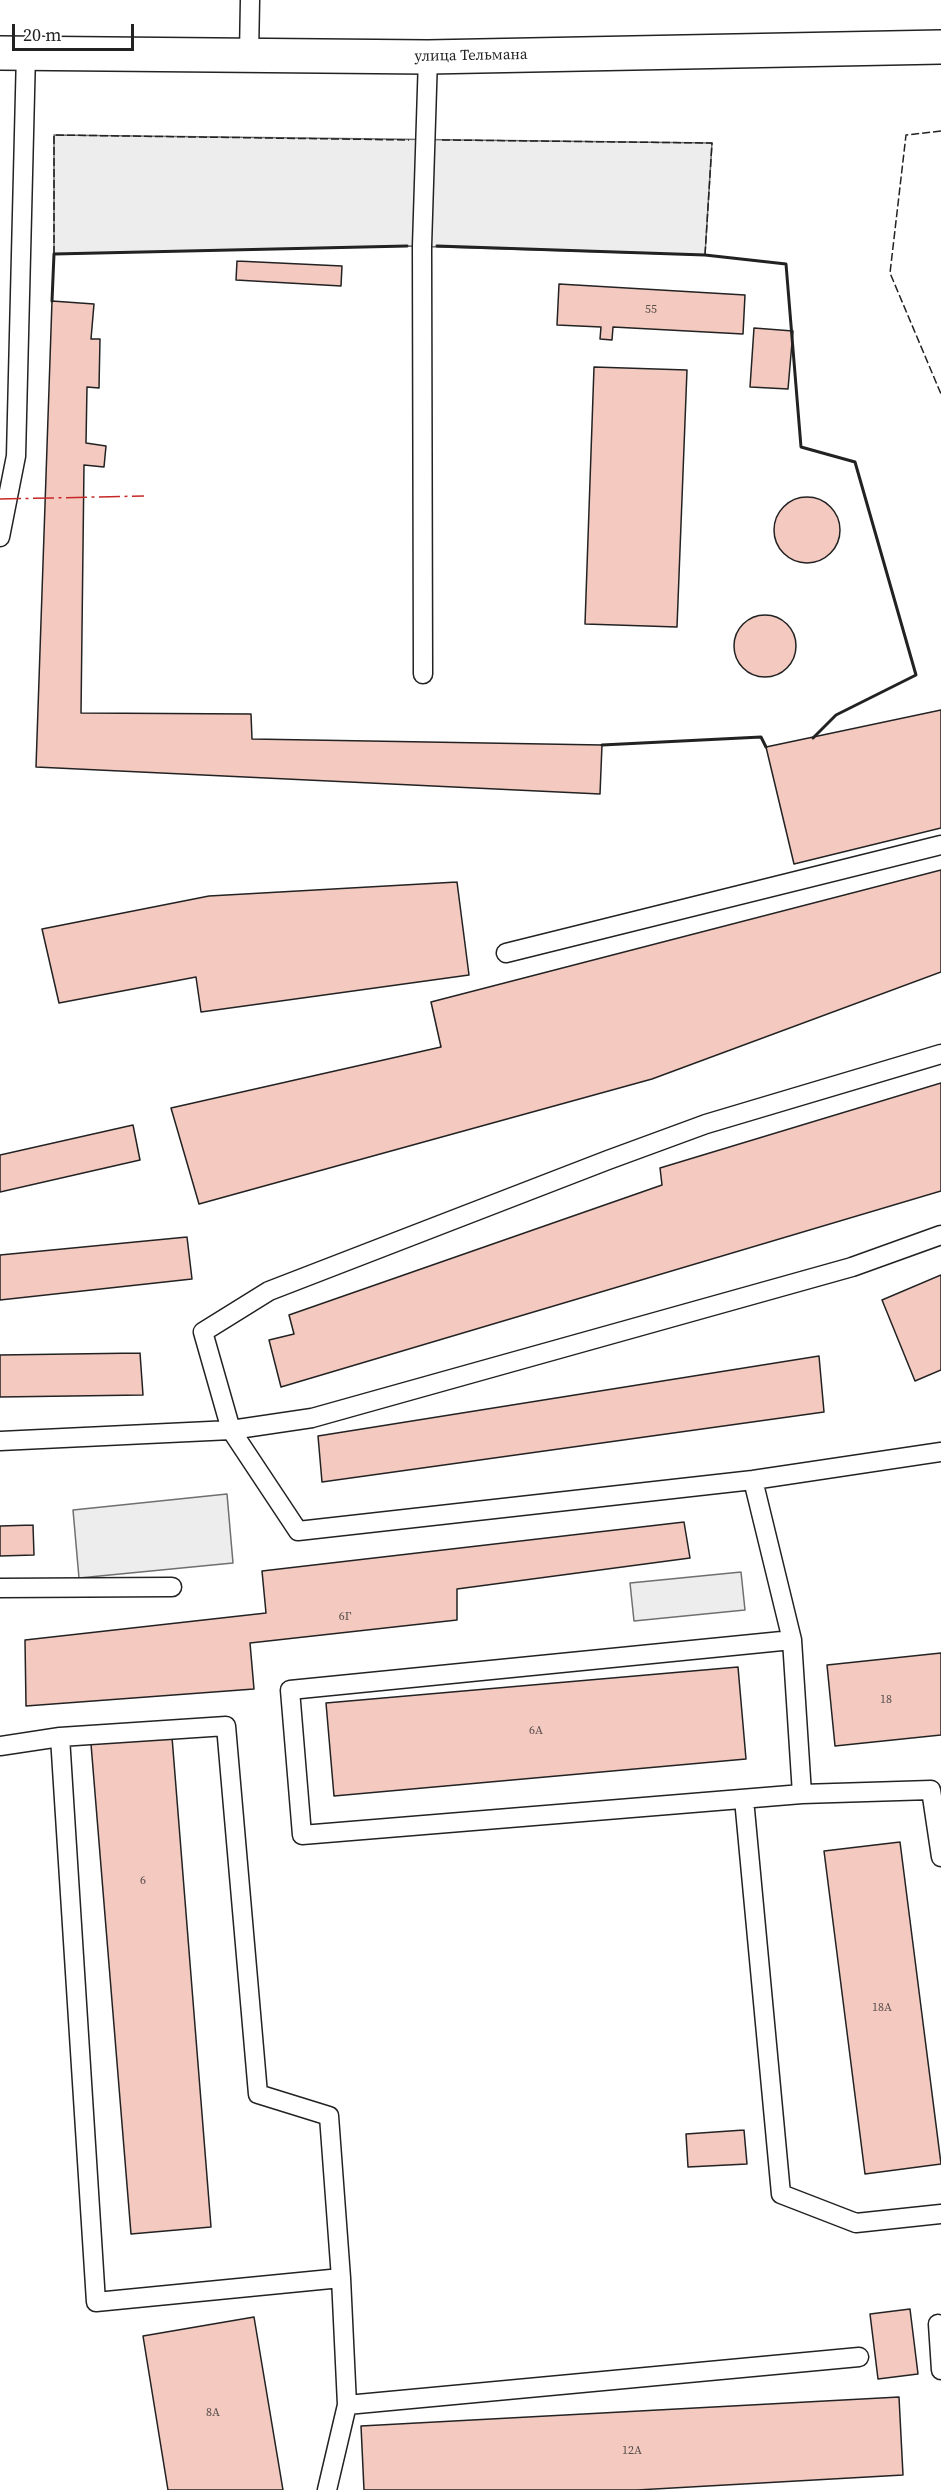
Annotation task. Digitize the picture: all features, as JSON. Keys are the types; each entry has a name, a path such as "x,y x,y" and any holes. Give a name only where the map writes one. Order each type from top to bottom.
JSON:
{"main road":[{"name":"улица Тельмана","path":"13,53 428,57 941,47"}],"lane":[{"path":"249,56 250,0"},
{"path":"0,537 16,456 13,53"},
{"path":"423,674 422,246 428,57"},
{"path":"506,953 941,845"},
{"path":"941,1054 706,1124 608,1160 270,1291 203,1332 231,1430 298,1531 753,1480 941,1452"},
{"path":"0,1441 231,1430 323,1415 852,1267 941,1235"},
{"path":"753,1480 792,1640 802,1794"},
{"path":"0,1588 172,1587"},
{"path":"792,1640 290,1690 302,1835 802,1794 936,1790 941,1857"},
{"path":"0,1746 60,1737 226,1726 258,2094 329,2116 341,2278 347,2405 327,2490"},
{"path":"60,1737 96,2302 341,2278"},
{"path":"744,1800 781,2194 856,2223 941,2214"},
{"path":"938,2324 941,2370"},
{"path":"347,2405 859,2356"}],"shaded area":[{"path":"54,135 712,143 705,255 407,246 54,254"},
{"path":"227,1494 233,1563 79,1578 73,1510"},
{"path":"741,1572 745,1610 634,1621 630,1583"}],"building":[{"path":"237,261 342,266 341,286 236,280"},
{"path":"559,284 745,295 743,334 613,327 612,340 600,339 601,327 557,325"},
{"path":"52,301 94,304 91,339 100,339 99,388 87,387 86,443 106,446 104,467 84,465 81,713 251,714 252,739 602,745 600,794 36,767"},
{"path":"754,328 793,331 788,389 750,387"},
{"path":"594,367 687,370 677,627 585,624"},
{"path":"807,497 819,500 830,507 837,518 840,530 837,542 830,553 819,560 807,563 795,560 784,553 777,542 774,530 777,518 784,507 795,500"},
{"path":"765,615 777,617 787,624 794,634 796,646 794,658 787,668 777,675 765,677 753,675 743,668 736,658 734,646 736,634 743,624 753,617"},
{"path":"941,710 941,828 794,864 766,747"},
{"path":"941,870 941,972 652,1079 199,1204 171,1108 441,1047 431,1002"},
{"path":"457,882 469,975 201,1012 196,977 59,1003 42,929 209,896"},
{"path":"941,1083 941,1191 281,1387 269,1340 294,1334 289,1315 662,1185 660,1168"},
{"path":"133,1125 140,1160 0,1192 0,1155"},
{"path":"187,1237 192,1279 0,1300 0,1255"},
{"path":"941,1275 941,1370 915,1381 882,1300"},
{"path":"140,1353 143,1395 0,1397 0,1355"},
{"path":"819,1356 824,1412 322,1482 318,1436"},
{"path":"684,1522 690,1558 457,1589 457,1620 250,1643 254,1689 26,1706 25,1640 266,1613 262,1571"},
{"path":"33,1525 34,1555 0,1556 0,1526"},
{"path":"941,1653 941,1735 835,1746 827,1665"},
{"path":"738,1667 746,1759 334,1796 326,1703"},
{"path":"172,1737 211,2227 131,2234 91,1744"},
{"path":"900,1842 941,2164 865,2174 824,1851"},
{"path":"744,2130 747,2164 688,2167 686,2134"},
{"path":"910,2309 918,2374 878,2379 870,2314"},
{"path":"254,2317 283,2490 168,2490 143,2336"},
{"path":"899,2397 903,2475 637,2490 364,2490 361,2426"}],"fence":[{"path":"941,131 906,135 890,273 941,394"},
{"path":"54,254 54,135 409,140"},
{"path":"442,140 712,143 705,255"}],"wall":[{"path":"52,301 54,254 407,246"},
{"path":"437,246 705,255 786,264 801,447 855,462 916,675 836,715 813,738"},
{"path":"602,745 761,737 766,747"}],"power":[{"path":"0,499 144,496"}]}
